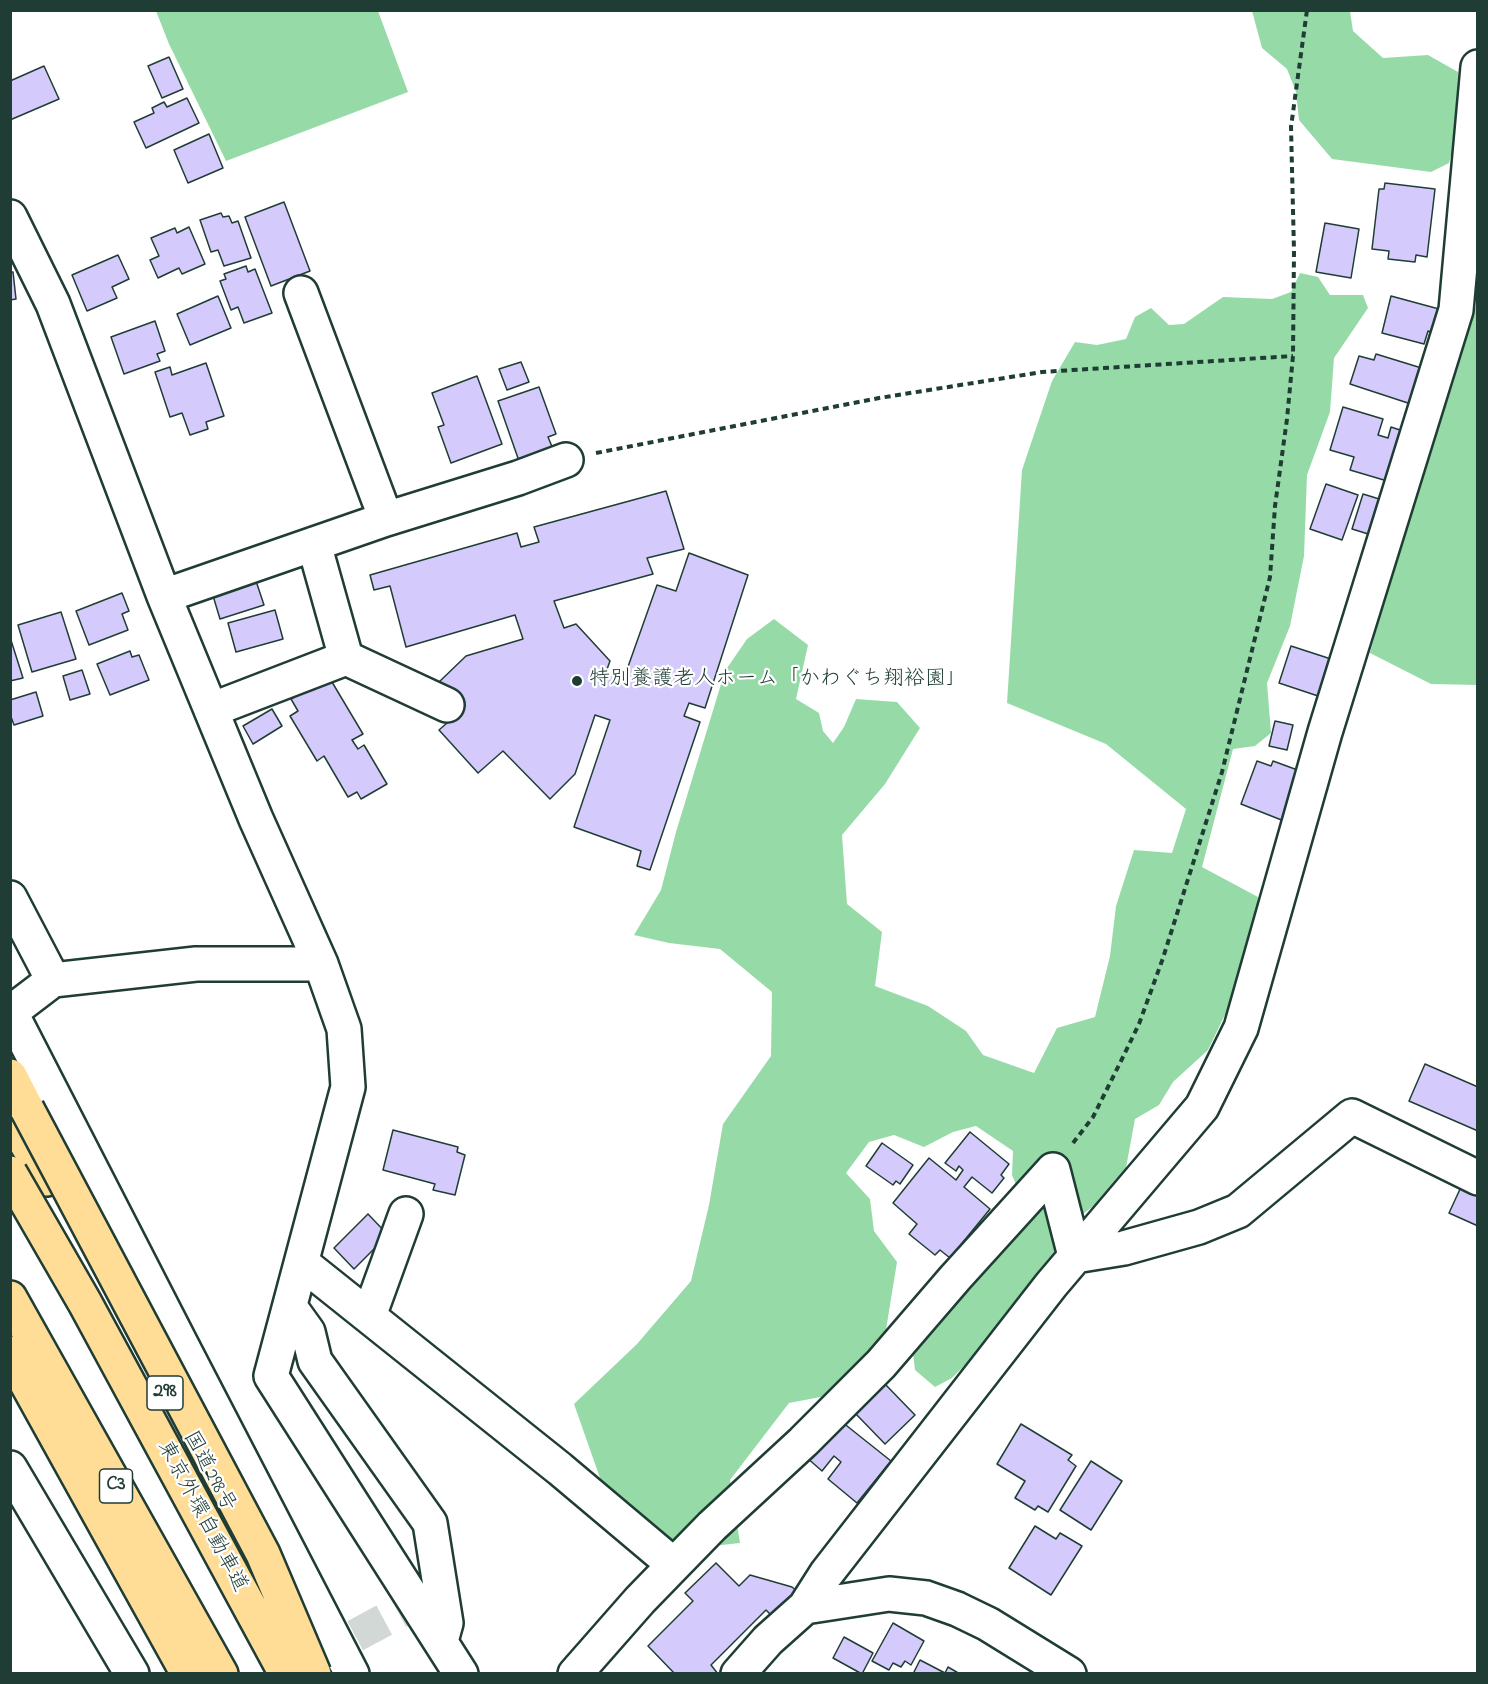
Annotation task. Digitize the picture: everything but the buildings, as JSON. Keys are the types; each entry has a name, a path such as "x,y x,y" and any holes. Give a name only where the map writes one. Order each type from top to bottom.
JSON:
{"highway":[{"path":"10,1076 263,1554 315,1674"},
{"name":"国道298号","path":"10,1115 82,1240 315,1674"},
{"name":"東京外環自動車道","path":"10,1173 85,1303 286,1674"},
{"name":"C3","path":"10,1298 221,1674"},
{"path":"10,1353 188,1674"}],"street":[{"path":"738,1674 768,1640 804,1607 826,1574 1075,1256 1202,1107 1241,1028 1325,732 1456,310 1478,67"},
{"path":"10,217 53,304 164,596 256,819 321,964 344,1029 348,1087 271,1376 461,1674"},
{"path":"301,293 386,519"},
{"path":"164,596 566,460"},
{"path":"314,544 346,658"},
{"path":"211,710 346,658 447,705"},
{"path":"10,898 53,980"},
{"path":"321,964 196,964 53,980 11,1012 352,1674"},
{"path":"1075,1256 1124,1248 1199,1227 1238,1211 1352,1116 1478,1178"},
{"path":"1053,1170 1075,1256"},
{"path":"575,1674 632,1608 712,1526 803,1442 881,1364 1053,1170"},
{"path":"369,1316 406,1214"},
{"path":"302,1263 560,1469 674,1565"},
{"path":"290,1307 308,1332 315,1361 430,1524 446,1623 441,1641"},
{"path":"10,1468 132,1674"},
{"path":"804,1607 889,1594 926,1598 957,1609 988,1624 1069,1674"}],"path":[{"path":"1053,1170 1093,1117 1139,1024 1163,958 1222,772 1270,577 1275,506 1293,356 1294,251 1291,127 1307,10"},
{"path":"566,460 879,398 1042,372 1293,356"}],"green space":[{"path":"156,11 378,11 408,92 226,161 169,44"},
{"path":"1252,11 1350,11 1353,31 1383,58 1428,55 1458,72 1456,135 1449,163 1431,172 1332,159 1299,120 1296,92 1287,69 1262,48"},
{"path":"1300,273 1318,277 1330,295 1363,295 1368,308 1334,358 1330,412 1307,475 1304,556 1290,626 1267,683 1271,733 1255,746 1233,749 1202,867 1258,897 1254,933 1233,998 1208,1050 1173,1082 1159,1105 1135,1119 1123,1184 1079,1217 1055,1259 1001,1329 952,1378 935,1387 915,1370 913,1353 926,1319 1021,1197 1012,1175 1013,1151 976,1126 953,1132 924,1147 894,1135 869,1142 846,1173 870,1199 874,1231 897,1262 884,1342 852,1391 789,1403 730,1480 740,1543 666,1551 613,1515 574,1404 637,1344 691,1281 709,1205 723,1124 771,1056 772,992 720,949 669,943 634,935 661,890 676,832 725,671 747,639 774,619 808,645 796,699 819,713 823,731 833,743 844,727 856,699 897,702 920,728 885,784 842,835 847,904 882,932 875,986 928,1006 966,1031 983,1055 1034,1073 1057,1028 1095,1017 1110,956 1116,906 1134,850 1172,853 1186,809 1106,744 1007,703 1022,470 1052,381 1075,342 1097,345 1126,339 1135,317 1151,308 1169,325 1184,324 1223,297 1272,299 1291,292"},
{"path":"1477,303 1477,685 1431,684 1370,653 1403,529"}],"tunnel":[{"path":"312,1659 416,1603"}],"place":[{"name":"特別養護老人ホーム「かわぐち翔裕園」","path":"577,681"}]}
